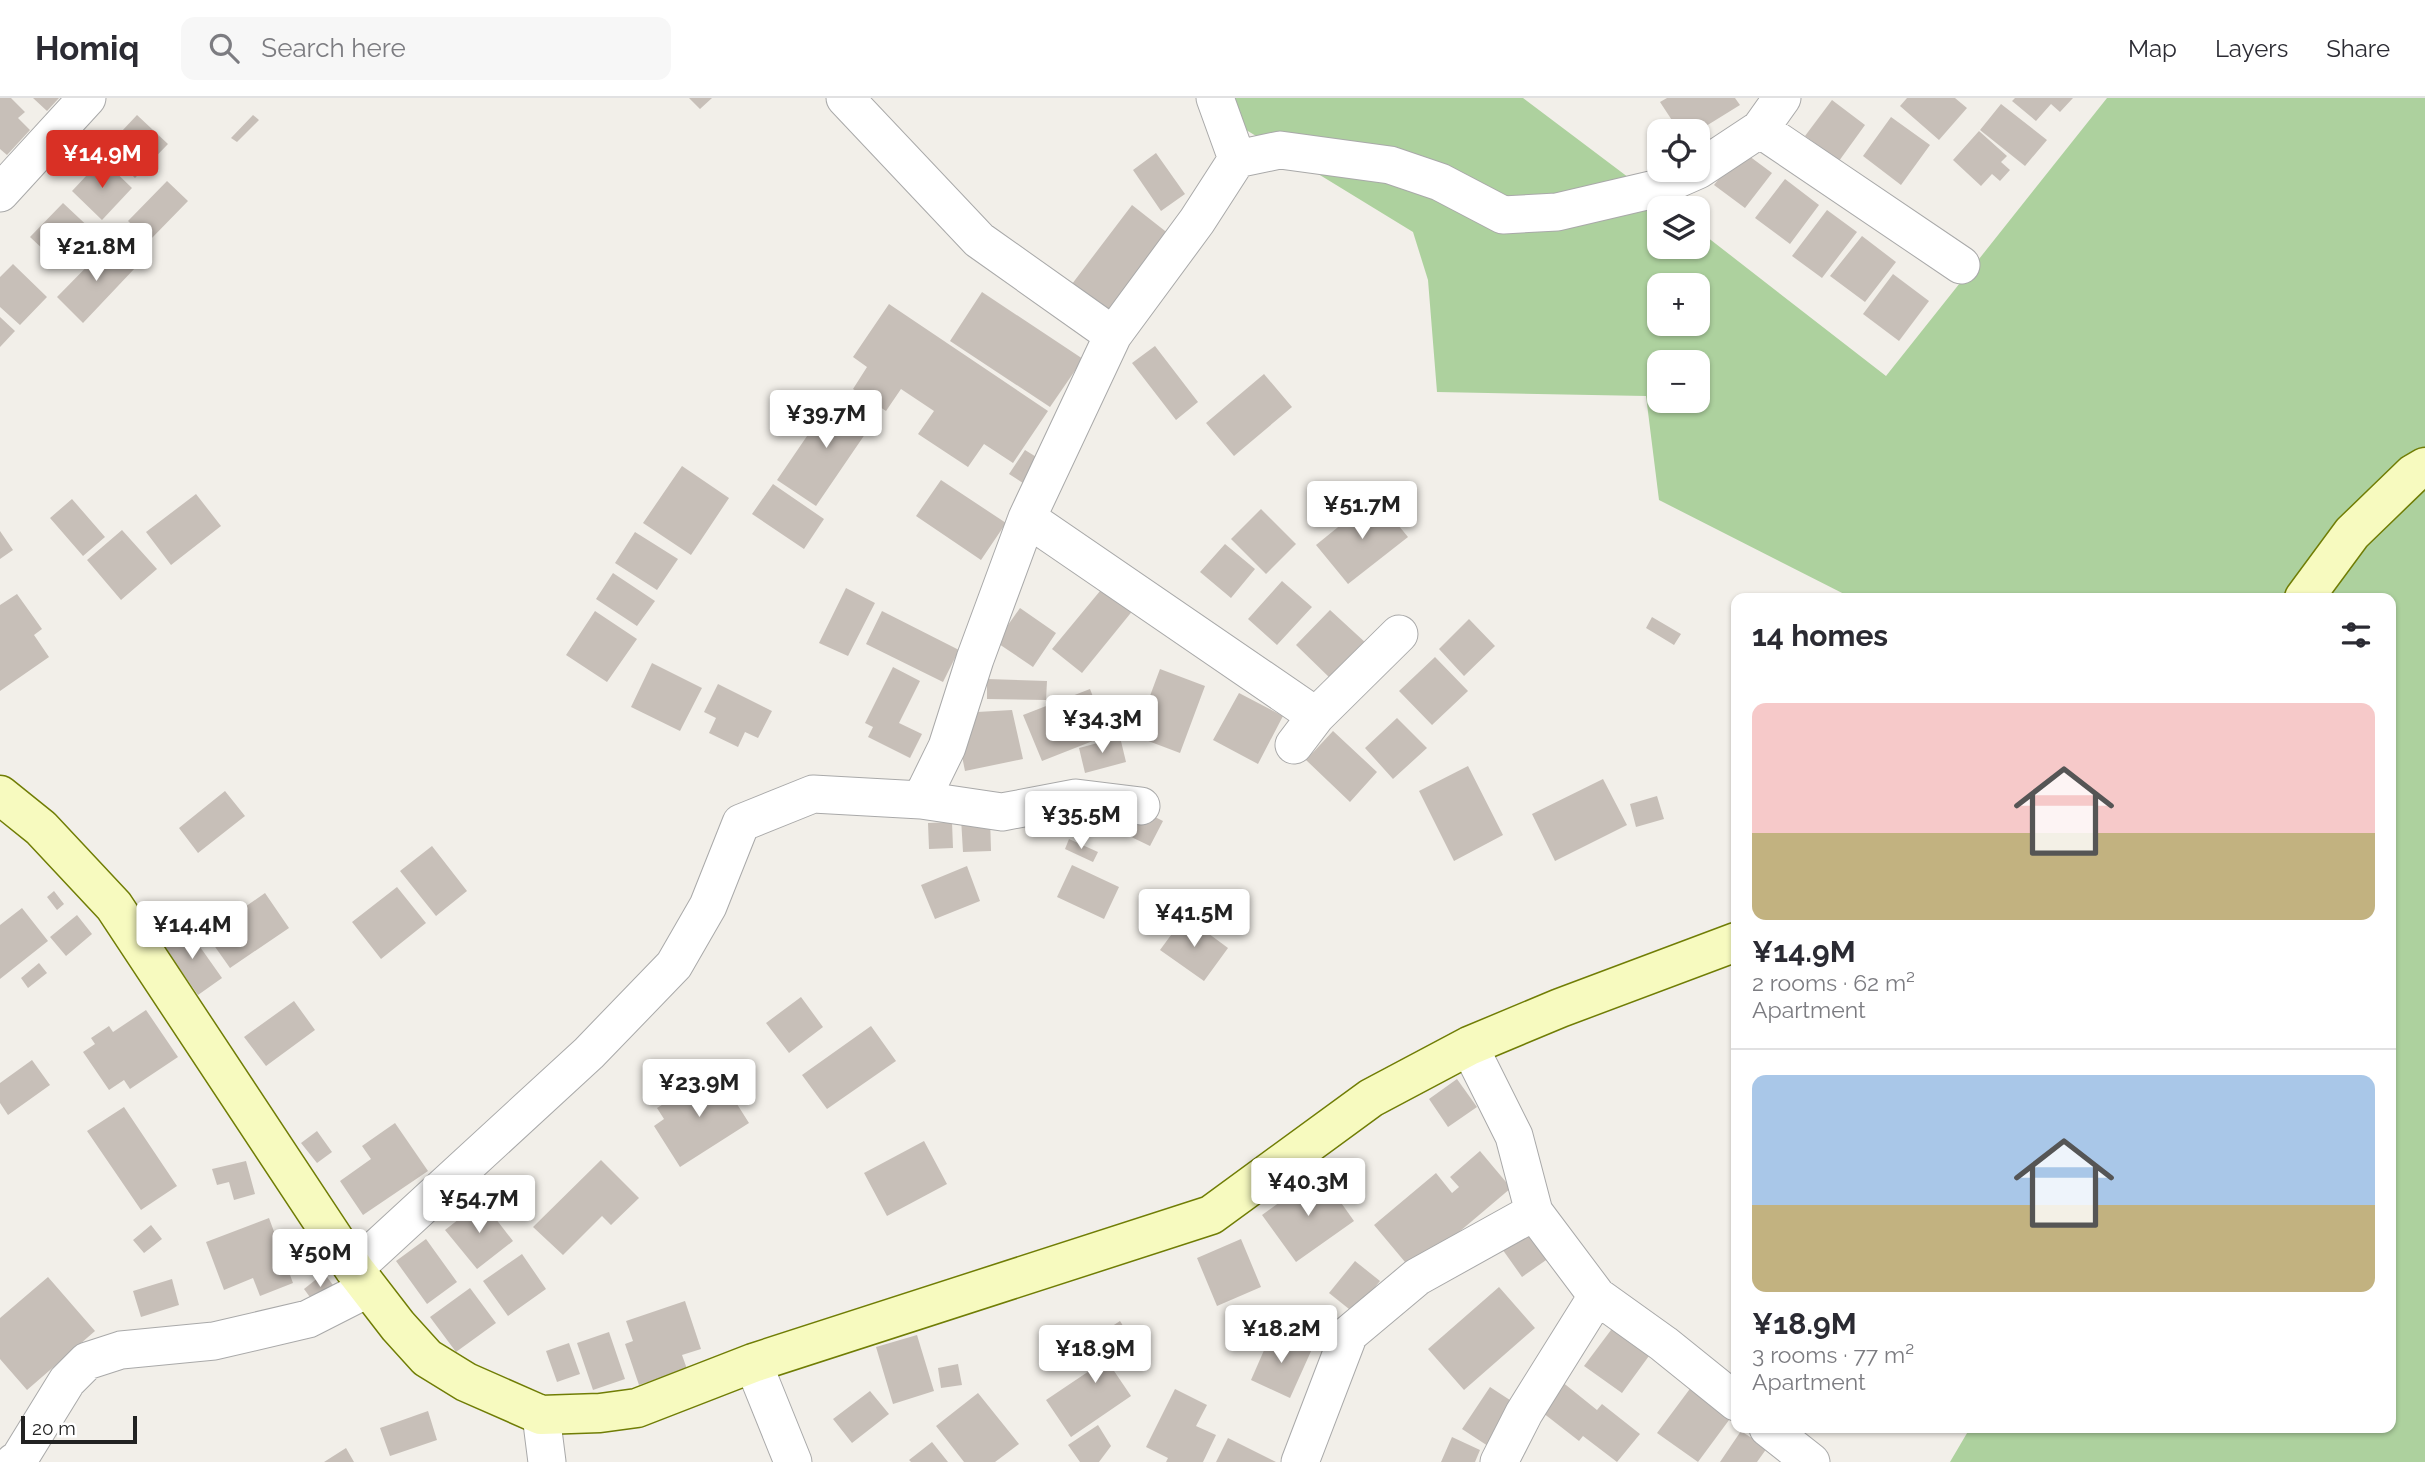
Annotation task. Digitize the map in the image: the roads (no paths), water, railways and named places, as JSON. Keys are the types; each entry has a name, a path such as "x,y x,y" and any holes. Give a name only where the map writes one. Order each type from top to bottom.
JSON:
{"street":[{"path":"0,193 87,98"},
{"path":"845,98 979,240 1113,335"},
{"path":"1215,98 1237,159"},
{"path":"921,800 947,747 975,659 1027,518 1113,335 1197,221 1237,159 1280,150 1390,165 1440,181 1503,215 1557,212 1656,189 1698,170 1760,130 1782,98"},
{"path":"1760,130 1961,265"},
{"path":"2308,593 2352,533 2413,474 2425,467"},
{"path":"1027,518 1305,730 1399,634"},
{"path":"14,1462 19,1459 67,1381 87,1361 121,1350 214,1341 309,1319 361,1279 674,965 708,906 741,823 813,794 921,800 1002,812 1076,798 1141,806"},
{"path":"0,795 41,828 114,906 361,1279 427,1358 466,1382 541,1415 637,1408 753,1363 1211,1215 1371,1098 1469,1046 1731,944"},
{"path":"1469,1046 1514,1136 1534,1212 1597,1296 1664,1344 1731,1398"},
{"path":"1300,1462 1349,1334 1416,1277 1534,1212"},
{"path":"1499,1462 1524,1413 1597,1296"},
{"path":"753,1363 793,1462"},
{"path":"541,1415 547,1462"},
{"path":"1774,1433 1811,1462"}]}
